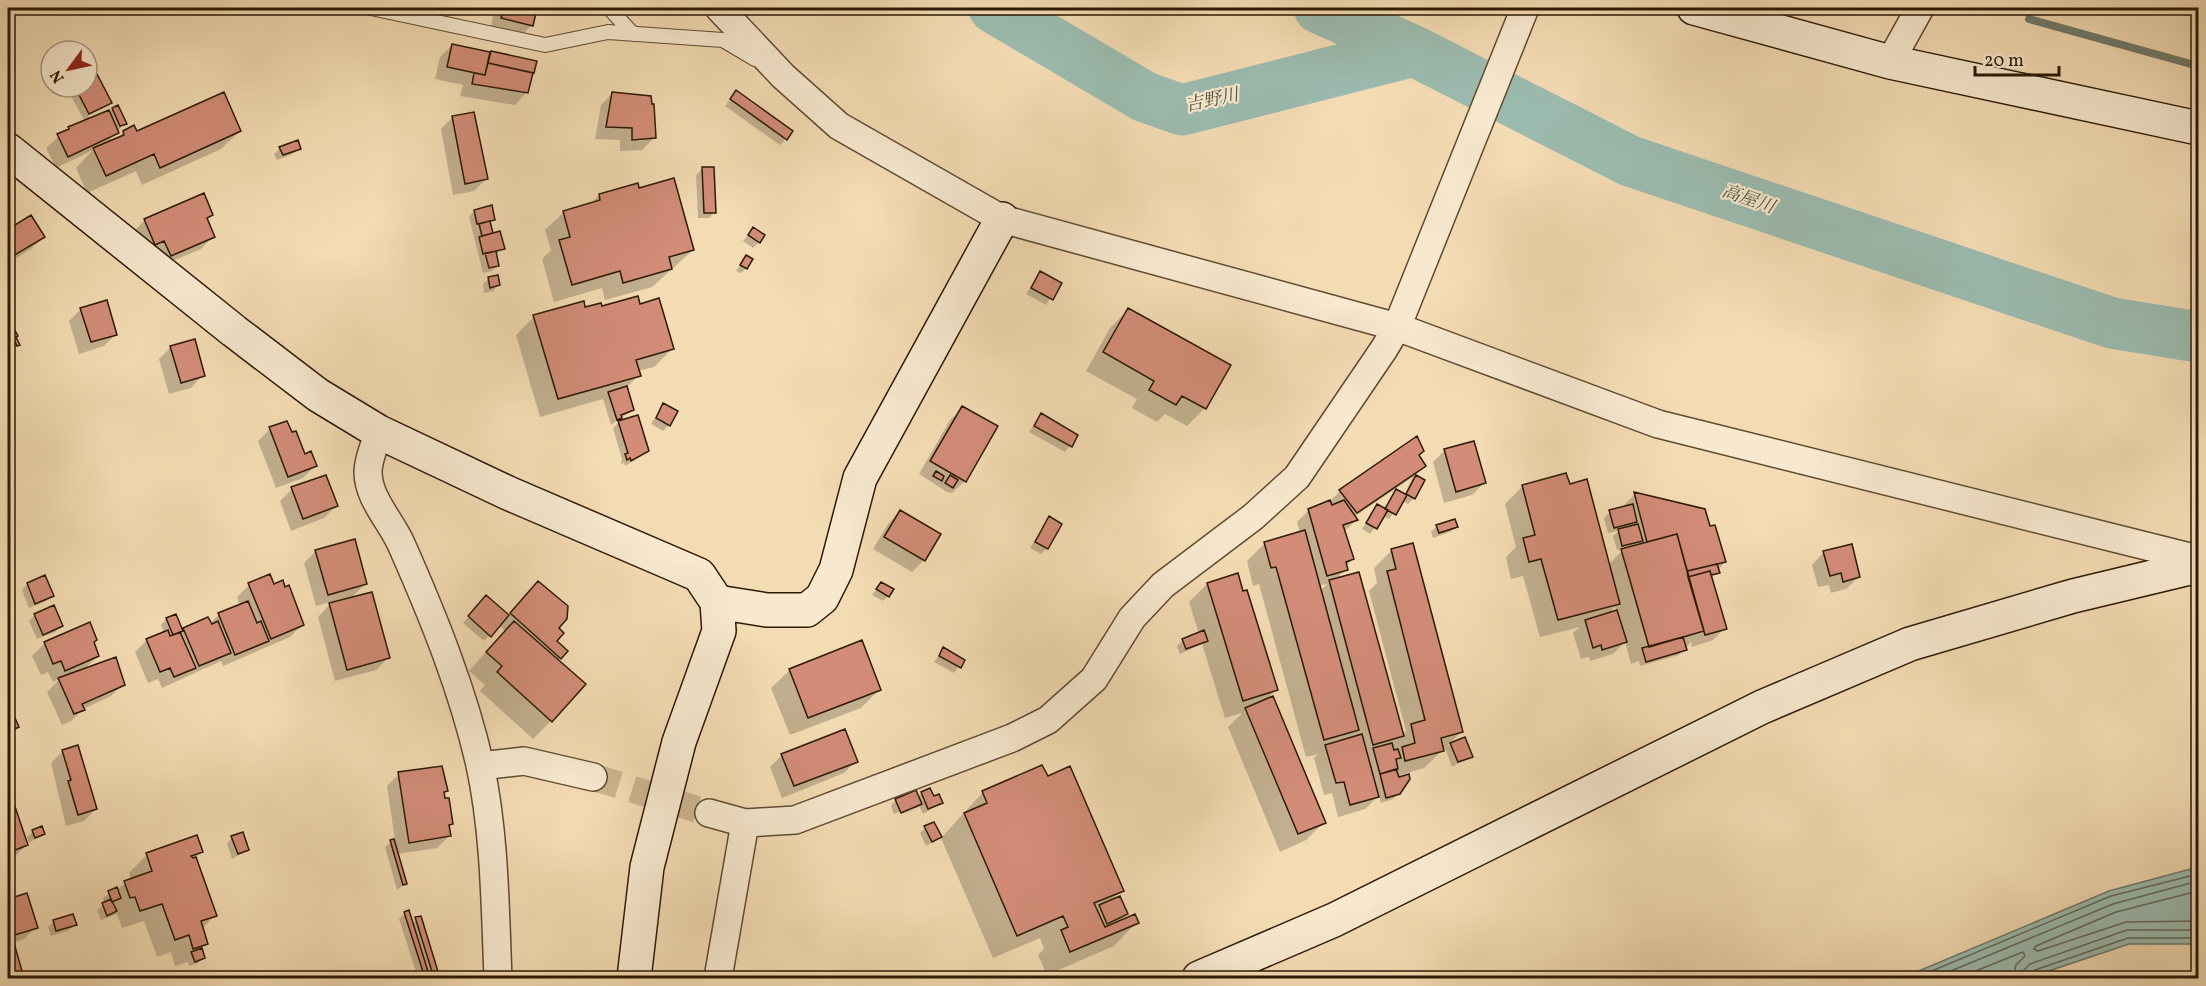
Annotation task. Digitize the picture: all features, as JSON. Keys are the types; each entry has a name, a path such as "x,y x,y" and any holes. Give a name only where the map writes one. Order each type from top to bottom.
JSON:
{"street":[{"path":"719,8 783,76 839,126 1002,219 1398,321 1658,424 2199,559"},
{"path":"709,813 745,823 795,820 1012,738 1048,720 1094,679 1132,618 1163,585 1253,516 1297,477 1398,321 1525,8"},
{"path":"1694,8 1890,62 2199,128"},
{"path":"1890,62 1920,8"},
{"path":"8,150 234,331 318,395 378,432 508,493 699,576 717,602 719,631 679,742 647,867 634,978"},
{"path":"717,602 766,610 807,610 822,598 836,570 860,478 1002,219"},
{"path":"378,432 368,471 372,492 401,543 432,616 462,702 480,765 493,855 498,978"},
{"path":"1199,978 1334,920 1762,706 1900,648 2073,596 2199,566"},
{"path":"480,765 524,760 593,777"},
{"path":"718,978 745,823"}],"lane":[{"path":"371,8 545,45 608,32 723,40 783,76"},
{"path":"609,8 633,34"}],"water":[{"path":"2198,867 2198,944 2129,944 2028,978 1902,978 2109,891"}],"building":[{"path":"504,8 537,8 533,26 501,18"},
{"path":"452,44 490,52 485,75 447,67"},
{"path":"491,51 537,61 534,73 488,63"},
{"path":"488,63 533,73 528,93 472,84 474,73 485,75"},
{"path":"99,78 112,103 89,114 81,99 99,99"},
{"path":"736,90 793,131 787,140 730,99"},
{"path":"224,92 241,131 160,168 154,154 106,176 93,148 124,135 123,131 134,125 137,131"},
{"path":"612,92 651,96 652,104 654,104 656,138 632,140 632,128 606,127"},
{"path":"118,105 127,124 120,126 112,108"},
{"path":"109,110 119,133 68,157 57,134"},
{"path":"474,112 488,179 465,184 452,116"},
{"path":"298,140 301,149 283,155 279,147"},
{"path":"702,167 714,167 716,213 704,213"},
{"path":"674,178 694,250 669,257 672,269 623,283 620,271 572,285 559,240 570,237 563,211 600,200 599,194 638,183 639,188"},
{"path":"204,193 213,215 207,218 215,237 171,256 164,241 155,245 144,219"},
{"path":"492,205 495,220 477,224 474,210"},
{"path":"31,215 45,237 8,259 8,221 11,219 15,225"},
{"path":"490,221 493,233 482,236 479,224"},
{"path":"753,227 765,235 760,243 748,235"},
{"path":"500,231 505,249 483,254 479,237"},
{"path":"496,251 499,266 489,268 485,253"},
{"path":"746,255 753,259 747,269 740,265"},
{"path":"1040,271 1062,283 1053,300 1031,288"},
{"path":"498,275 500,285 490,288 488,277"},
{"path":"638,296 640,304 659,298 674,349 636,360 641,376 558,399 533,315 584,301 585,307 601,303 602,306"},
{"path":"107,300 117,335 91,342 80,308"},
{"path":"1128,308 1231,365 1206,409 1182,396 1176,405 1149,390 1154,381 1103,352"},
{"path":"8,318 18,336 16,337 20,345 17,346 8,327"},
{"path":"195,339 205,376 181,383 170,346"},
{"path":"627,386 634,410 621,415 622,418 617,420 608,392"},
{"path":"663,403 678,411 670,426 656,418"},
{"path":"962,406 998,426 966,482 930,461"},
{"path":"1041,413 1078,435 1072,447 1034,426"},
{"path":"638,415 649,451 631,461 630,458 627,460 625,454 628,453 618,421"},
{"path":"287,421 292,432 296,431 305,454 311,451 317,466 288,477 269,427"},
{"path":"1417,436 1424,451 1419,455 1426,466 1357,513 1339,490"},
{"path":"1474,441 1486,483 1456,492 1444,449"},
{"path":"936,471 944,476 942,481 933,476"},
{"path":"1566,473 1570,484 1587,479 1620,604 1558,620 1541,559 1529,562 1523,538 1535,535 1522,485"},
{"path":"326,475 338,506 303,519 291,487"},
{"path":"950,475 958,480 953,488 945,483"},
{"path":"1416,475 1425,480 1415,499 1406,494"},
{"path":"1396,489 1407,495 1396,515 1385,509"},
{"path":"1634,492 1705,509 1710,526 1715,525 1726,562 1687,571 1677,534 1647,542"},
{"path":"1330,500 1332,505 1344,500 1358,520 1343,525 1354,559 1346,562 1348,570 1327,576 1308,509"},
{"path":"1377,504 1388,510 1377,529 1366,523"},
{"path":"1633,504 1637,522 1614,528 1609,510"},
{"path":"900,510 941,534 925,561 884,537"},
{"path":"1049,516 1062,524 1048,549 1035,542"},
{"path":"1455,519 1458,527 1439,533 1436,525"},
{"path":"1638,524 1643,541 1622,546 1618,529"},
{"path":"1305,530 1359,730 1324,740 1276,567 1271,568 1264,542"},
{"path":"1677,534 1704,631 1649,647 1621,549"},
{"path":"355,539 367,584 328,595 315,550"},
{"path":"1413,543 1463,732 1441,738 1444,751 1405,761 1402,747 1415,743 1411,724 1425,720 1387,571 1396,569 1391,549"},
{"path":"1852,544 1860,577 1843,582 1841,573 1830,576 1823,551"},
{"path":"1717,564 1720,573 1711,575 1710,571 1688,577 1687,571"},
{"path":"1710,571 1727,629 1705,635 1688,577"},
{"path":"1359,572 1404,736 1373,745 1329,580"},
{"path":"1238,573 1243,591 1247,590 1278,690 1243,701 1207,583"},
{"path":"270,574 274,584 283,580 285,587 289,585 304,625 271,639 248,583"},
{"path":"45,575 54,596 35,604 27,583"},
{"path":"538,581 568,606 567,619 559,628 564,633 557,641 568,651 561,659 510,613"},
{"path":"881,582 894,589 889,597 876,589"},
{"path":"372,592 390,658 347,670 329,603"},
{"path":"486,595 509,615 491,637 468,616"},
{"path":"248,601 257,623 261,621 269,641 235,655 218,613"},
{"path":"54,605 63,626 43,635 34,614"},
{"path":"1617,610 1627,642 1602,650 1601,645 1593,648 1585,620"},
{"path":"176,614 183,631 173,635 166,618"},
{"path":"208,617 212,624 218,621 231,653 199,666 183,628"},
{"path":"514,621 586,684 552,722 497,672 502,666 486,652"},
{"path":"90,622 97,640 94,642 99,656 65,671 61,661 53,664 44,642"},
{"path":"168,630 170,636 180,632 196,668 174,677 170,668 160,672 146,639"},
{"path":"1204,630 1208,641 1186,649 1182,639"},
{"path":"1683,637 1687,650 1646,662 1642,648"},
{"path":"862,640 881,690 808,718 789,669"},
{"path":"943,647 965,660 961,668 939,656"},
{"path":"116,657 125,685 82,704 85,710 74,714 58,678"},
{"path":"1273,696 1326,823 1298,834 1245,708"},
{"path":"8,702 19,727 8,732"},
{"path":"845,729 858,762 794,786 781,754"},
{"path":"1362,734 1379,797 1350,805 1344,782 1336,783 1325,745"},
{"path":"1465,737 1473,757 1458,762 1450,743"},
{"path":"1392,743 1394,750 1398,749 1401,758 1396,759 1398,769 1380,774 1373,748"},
{"path":"78,745 97,809 78,815 62,750"},
{"path":"1042,765 1048,776 1070,766 1124,891 1094,903 1105,927 1135,914 1139,923 1070,952 1061,930 1068,927 1063,916 1017,936 964,813 987,803 982,791"},
{"path":"442,766 448,791 444,792 445,798 449,798 453,824 449,825 451,836 409,843 398,772"},
{"path":"1396,769 1399,777 1409,774 1410,779 1400,794 1386,798 1380,774"},
{"path":"8,786 28,845 8,853"},
{"path":"930,788 934,796 939,794 943,803 928,809 921,792"},
{"path":"916,790 922,804 901,813 895,799"},
{"path":"934,822 942,837 932,842 924,826"},
{"path":"42,826 45,834 35,838 32,830"},
{"path":"243,832 249,850 238,854 231,836"},
{"path":"197,835 203,852 191,856 196,857 217,916 201,921 208,944 193,949 189,935 175,940 162,904 140,911 135,897 130,898 124,881 152,871 146,853"},
{"path":"394,839 407,884 403,885 390,840"},
{"path":"117,887 121,898 112,902 108,891"},
{"path":"27,893 38,928 8,937 8,899"},
{"path":"1120,896 1128,914 1107,924 1099,905"},
{"path":"111,899 117,911 107,916 102,903"},
{"path":"409,910 430,978 425,978 404,912"},
{"path":"73,914 77,925 56,931 53,920"},
{"path":"421,916 440,978 434,978 415,917"},
{"path":"12,936 24,978 8,978 8,937"},
{"path":"202,948 205,958 195,962 191,952"}],"waterway":[{"name":"吉野川","path":"994,8 1145,97 1182,110 1414,51"},
{"name":"高屋川","path":"1319,8 1414,51 1630,161 2112,323 2198,337"},
{"path":"2029,19 2198,66"}],"tunnel":[{"path":"593,777 709,813"}]}
